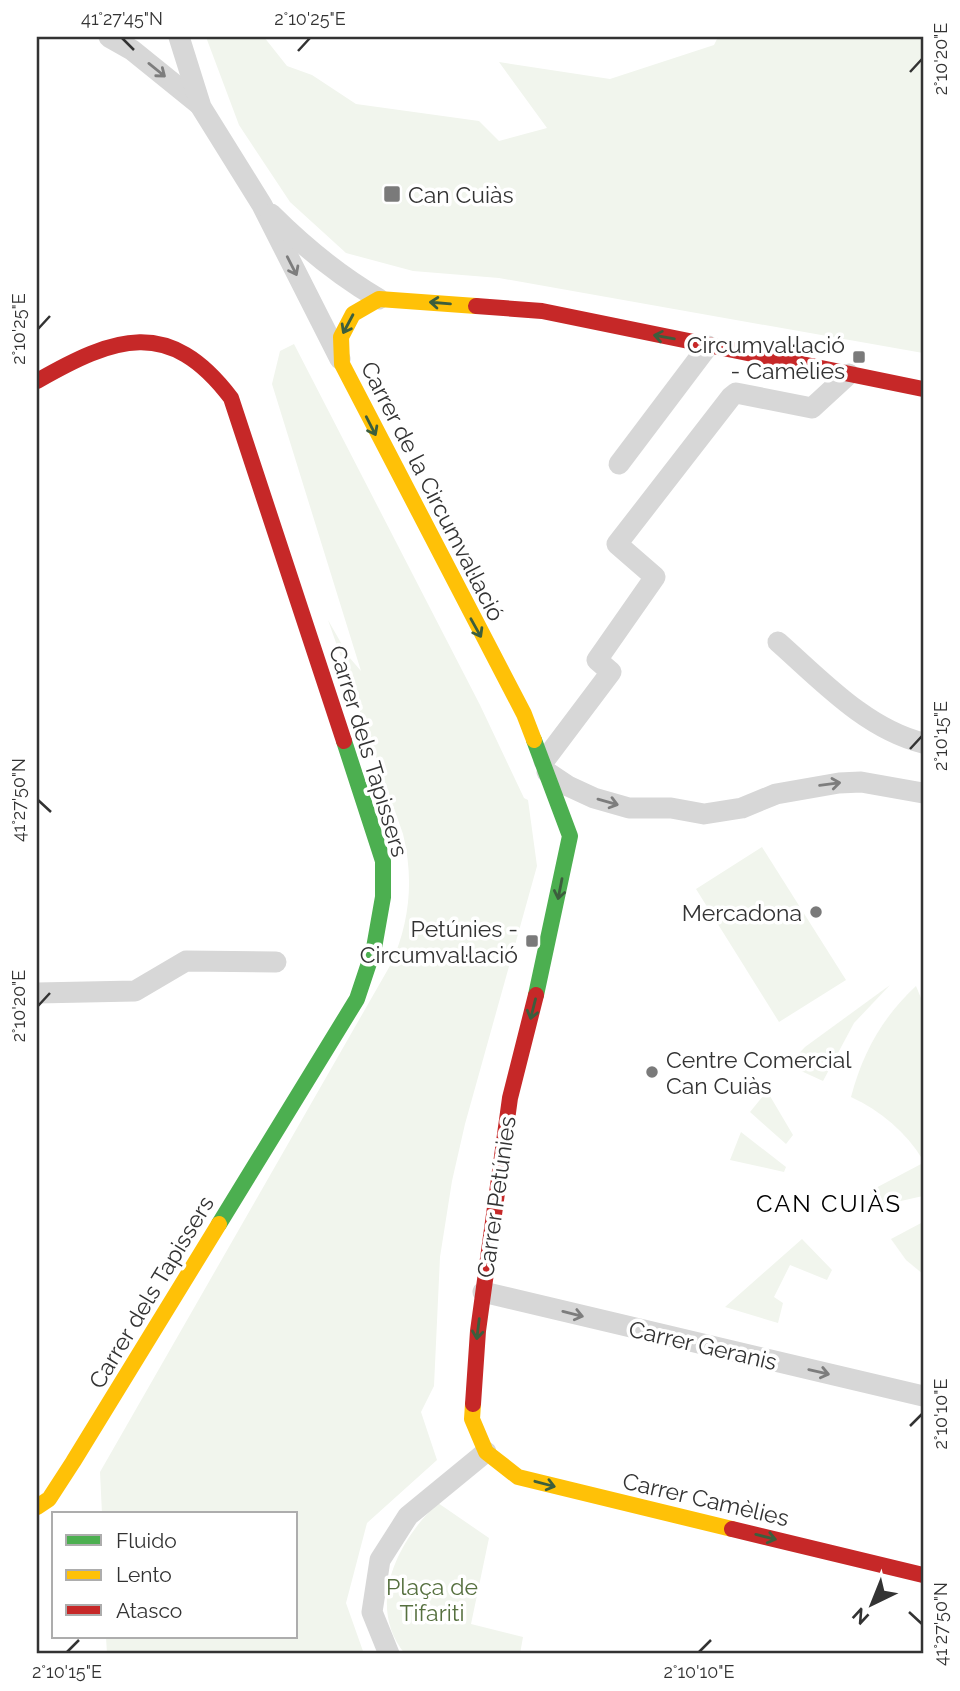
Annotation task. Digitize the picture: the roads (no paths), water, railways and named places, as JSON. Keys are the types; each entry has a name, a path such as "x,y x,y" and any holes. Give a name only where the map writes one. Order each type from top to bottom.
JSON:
{"street":[{"path":"109,37 132,50 201,107"},
{"path":"179,37 201,107 262,205 342,364"},
{"path":"262,205 308,251 379,299 542,311 923,389"},
{"name":"Carrer de la Circumval·lació","path":"379,299 364,306 347,323 341,337 342,364 474,624 524,714 546,766 570,836"},
{"name":"Carrer dels Tapissers","path":"37,382 81,357 121,341 146,343 184,355 208,369 231,398 383,861 386,894 370,964 357,999 73,1462 49,1499 37,1507"},
{"path":"619,464 708,346"},
{"path":"849,374 812,408 736,393 617,544 655,577 597,660 611,672 546,766 594,798 629,808 671,808 704,814 743,808 786,792 839,783 861,782 923,793"},
{"path":"778,642 855,708 899,735 923,743"},
{"name":"Carrer Petúnies","path":"486,1452 472,1419 483,1292 510,1098 549,943 570,836"},
{"path":"37,993 135,991 186,961 276,962"},
{"name":"Carrer Geranis","path":"483,1292 923,1396"},
{"path":"389,1654 372,1612 380,1560 408,1516 486,1452"},
{"name":"Carrer Camèlies","path":"486,1452 518,1477 923,1575"}],"place":[{"name":"Can Cuiàs","path":"392,194"},
{"name":"Circumval·lació - Camèlies","path":"859,357"},
{"name":"Mercadona","path":"816,912"},
{"name":"Petúnies - Circumval·lació","path":"532,941"},
{"name":"Centre Comercial Can Cuiàs","path":"652,1072"}],"district":[{"name":"CAN CUIÀS","path":"829,1203"}],"park label":[{"name":"Plaça de Tifariti","path":"432,1599"}]}
